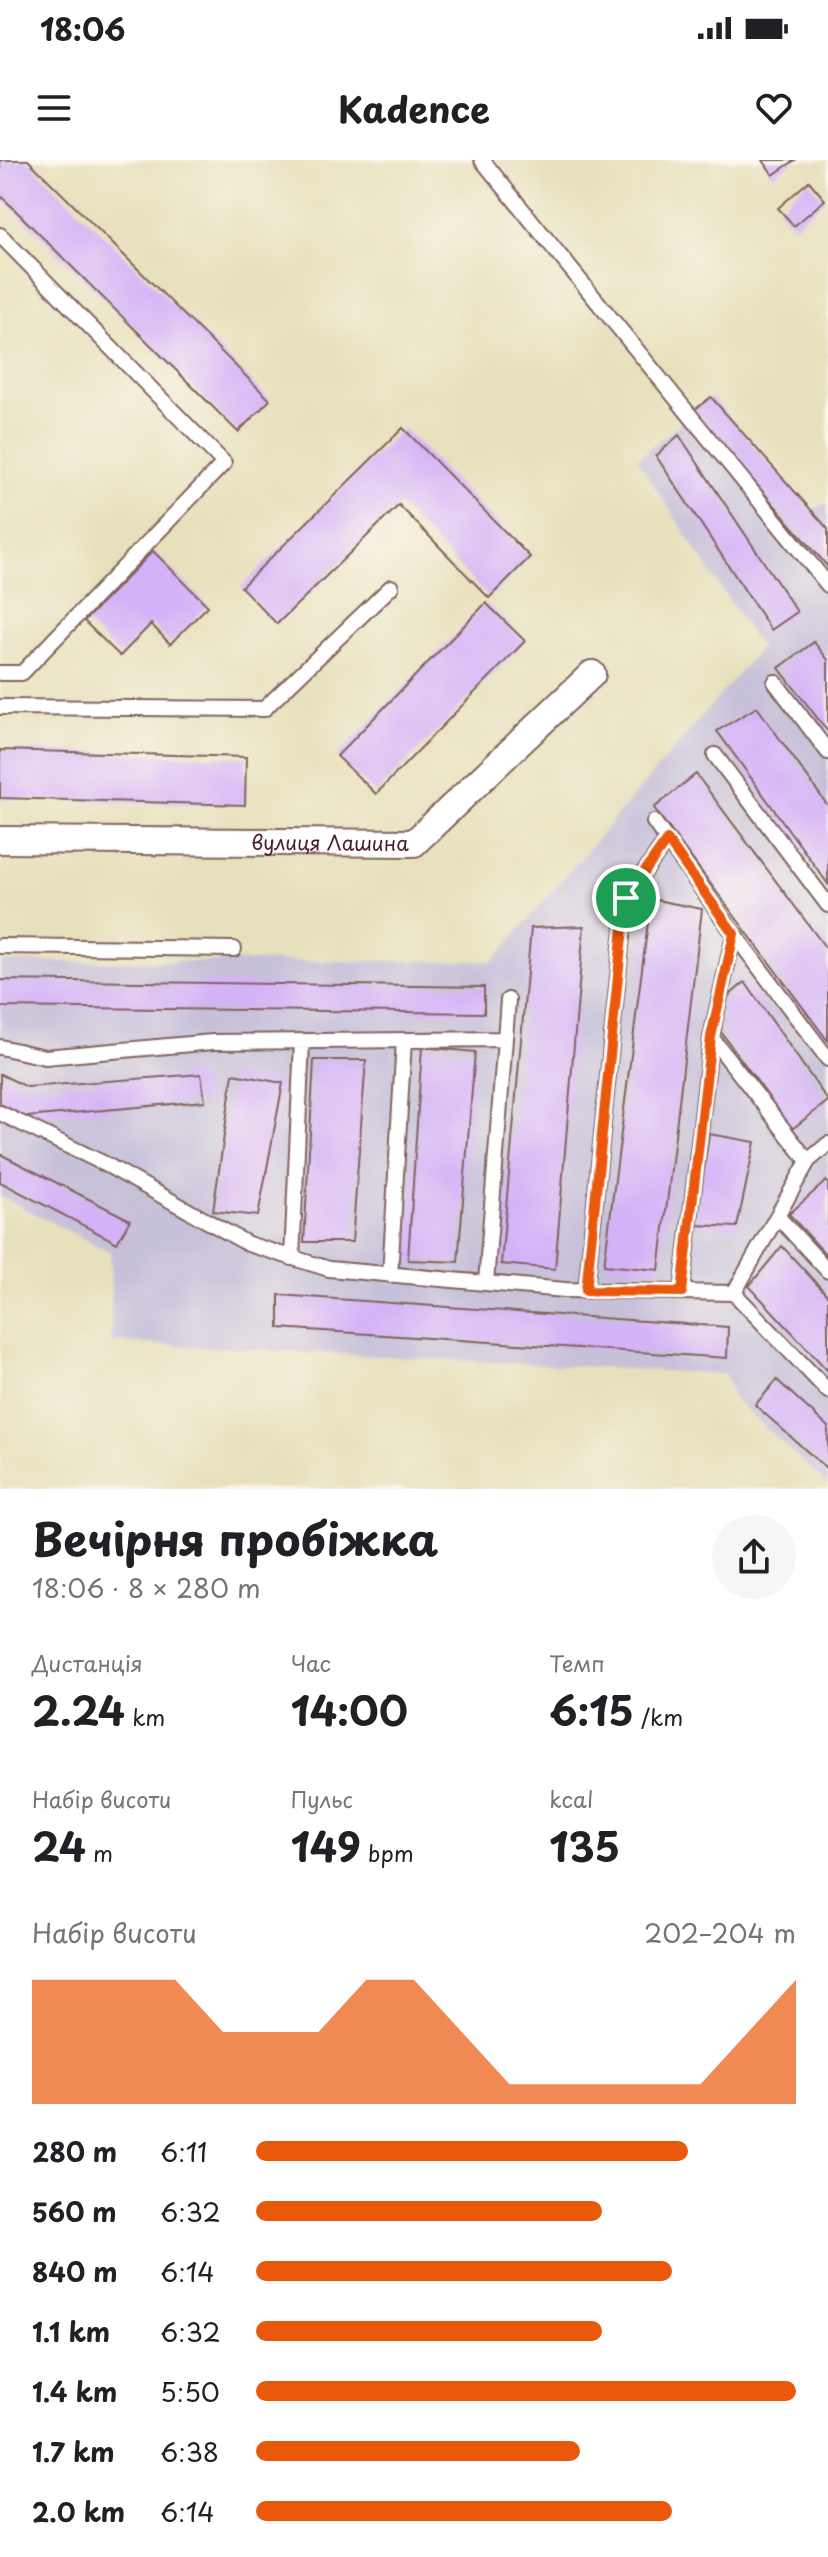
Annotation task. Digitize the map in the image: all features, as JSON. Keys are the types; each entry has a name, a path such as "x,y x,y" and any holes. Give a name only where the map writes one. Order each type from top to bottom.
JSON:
{"street":[{"name":"вулиця Лашина","path":"0,840 414,843 592,674"}],"lane":[{"path":"482,160 828,585"},
{"path":"0,235 224,463 22,673 0,673"},
{"path":"0,707 264,709 391,587"},
{"path":"775,682 828,752"},
{"path":"715,755 828,905"},
{"path":"654,822 828,1059"},
{"path":"586,1291 626,898 667,840"},
{"path":"682,1292 711,1037 734,934"},
{"path":"0,946 234,949"},
{"path":"486,1283 508,1000"},
{"path":"711,1037 808,1161"},
{"path":"0,1047 45,1057 213,1042 504,1039"},
{"path":"390,1275 404,1040"},
{"path":"292,1258 302,1042"},
{"path":"0,1113 107,1165 248,1244 329,1269 586,1291 734,1293 828,1391"},
{"path":"734,1293 808,1161 826,1149"},
{"path":"778,1217 828,1271"}],"shaded area":[{"path":"711,397 811,510 828,503 828,1485 733,1398 725,1374 112,1342 110,1252 0,1196 0,962 493,961 760,648 637,459"}],"building":[{"path":"0,160 28,160 270,400 238,432 0,195"},
{"path":"763,160 795,160 773,175"},
{"path":"809,181 825,200 794,226 778,208"},
{"path":"711,397 828,529 828,567 693,411"},
{"path":"403,428 530,557 489,598 399,505 277,624 241,587"},
{"path":"679,435 797,612 771,630 656,456"},
{"path":"153,551 208,606 170,644 151,624 120,656 84,621"},
{"path":"486,603 525,641 376,794 337,756"},
{"path":"814,642 828,660 828,732 779,668"},
{"path":"757,707 828,806 828,884 717,731"},
{"path":"0,750 246,757 245,805 0,798"},
{"path":"696,774 828,951 828,1041 654,808"},
{"path":"651,899 702,909 659,1270 604,1265"},
{"path":"584,926 555,1269 501,1264 531,928"},
{"path":"0,980 484,987 484,1013 0,1007"},
{"path":"745,982 828,1101 792,1129 721,1032 724,1000"},
{"path":"422,1047 475,1052 458,1262 408,1260"},
{"path":"314,1060 366,1060 352,1242 304,1242"},
{"path":"0,1074 27,1087 201,1074 205,1101 26,1117 0,1104"},
{"path":"233,1074 283,1083 258,1216 213,1211"},
{"path":"709,1134 755,1142 737,1227 696,1225"},
{"path":"0,1154 130,1220 117,1243 0,1182"},
{"path":"826,1181 828,1183 828,1257 789,1214"},
{"path":"782,1246 828,1296 828,1371 749,1286"},
{"path":"279,1295 728,1327 727,1358 279,1328"},
{"path":"777,1380 828,1427 828,1470 755,1405"}],"route":[{"path":"667,840 734,934 711,1037 682,1292 586,1291 626,898 667,840"}]}
